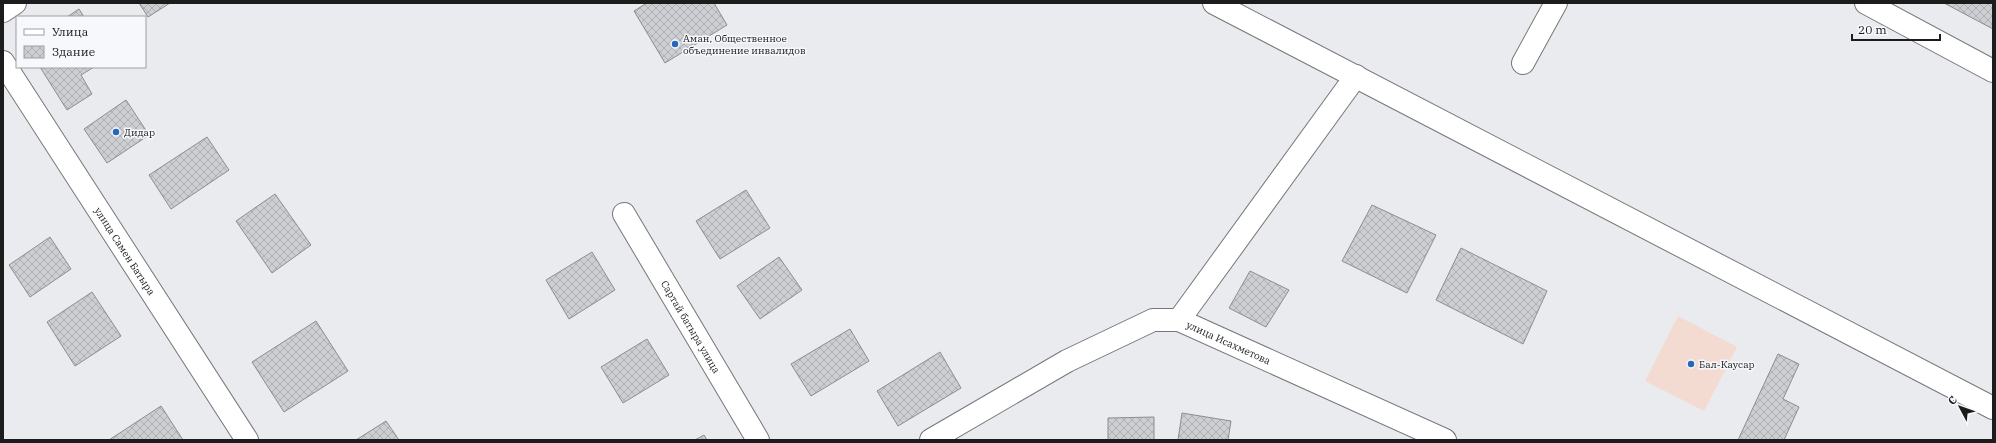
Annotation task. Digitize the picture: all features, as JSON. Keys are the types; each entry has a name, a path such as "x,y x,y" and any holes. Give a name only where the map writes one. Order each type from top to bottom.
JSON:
{"street":[{"path":"3,11 15,3"},
{"path":"1214,3 1993,408"},
{"path":"1523,63 1556,3"},
{"path":"1866,3 1993,71"},
{"name":"улица Самен Батыра","path":"3,62 247,440"},
{"path":"1179,320 1356,76"},
{"name":"Сартай батыра улица","path":"624,214 758,440"},
{"name":"улица Исахметова","path":"931,440 1067,361 1153,320 1179,320 1445,440"}],"shaded area":[{"name":"Бал-Каусар","path":"1678,316 1737,347 1704,411 1645,381"}],"building":[{"path":"139,3 170,3 148,17"},
{"name":"Аман, Общественное объединение инвалидов","path":"647,3 714,3 727,25 665,63 634,11"},
{"path":"1944,3 1993,3 1993,29"},
{"path":"79,9 83,16 68,16"},
{"path":"41,68 92,68 81,75 92,94 67,110"},
{"name":"Дидар","path":"126,100 149,135 107,163 84,129"},
{"path":"207,137 229,170 171,209 149,175"},
{"path":"746,190 770,228 720,259 696,221"},
{"path":"275,194 311,245 272,273 236,221"},
{"path":"1372,205 1436,235 1407,293 1342,261"},
{"path":"50,237 71,269 30,297 9,265"},
{"path":"1461,248 1547,291 1523,344 1436,300"},
{"path":"592,252 615,290 569,319 546,280"},
{"path":"779,257 802,290 760,319 737,286"},
{"path":"1250,271 1289,290 1266,327 1229,308"},
{"path":"92,292 121,336 75,366 47,322"},
{"path":"316,321 348,371 284,412 252,362"},
{"path":"850,329 869,361 811,396 791,364"},
{"path":"647,339 669,375 623,403 601,367"},
{"path":"940,352 961,388 898,426 877,391"},
{"path":"1778,354 1799,364 1783,399 1799,407 1784,440 1738,440"},
{"path":"161,406 183,440 109,440"},
{"path":"1182,413 1231,421 1228,440 1178,440"},
{"path":"1154,417 1154,440 1108,440 1108,418"},
{"path":"386,421 399,440 356,440"},
{"path":"704,435 707,440 695,440"}],"place":[{"name":"Аман, Общественное объединение инвалидов","path":"675,44"},
{"name":"Дидар","path":"116,132"},
{"name":"Бал-Каусар","path":"1691,364"}]}
